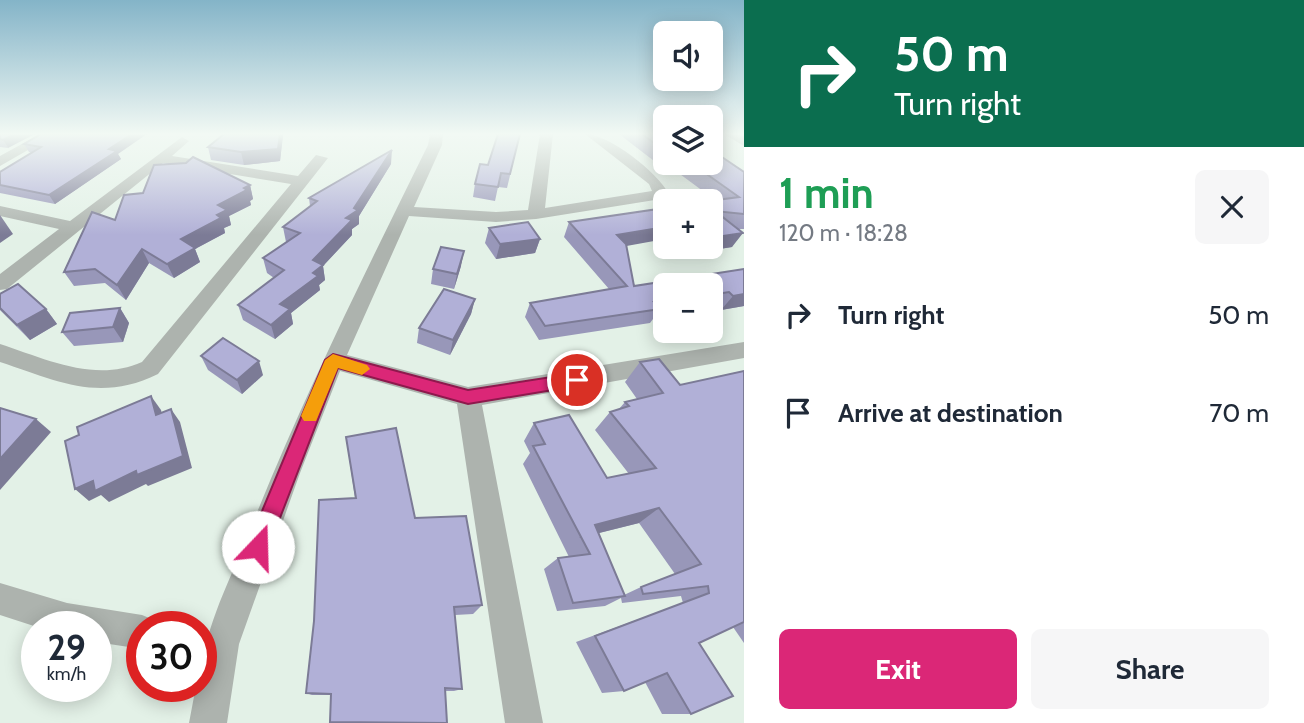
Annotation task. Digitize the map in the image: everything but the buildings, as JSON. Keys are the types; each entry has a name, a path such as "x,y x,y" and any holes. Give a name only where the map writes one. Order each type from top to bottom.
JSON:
{"street":[{"path":"0,284 148,168"},
{"path":"219,168 298,181"},
{"path":"0,353 94,381 117,382 136,377 150,368 311,168"},
{"path":"217,629 333,360 424,168"},
{"path":"536,214 542,168"},
{"path":"403,211 470,218 536,214 661,194 654,182 635,168"},
{"path":"0,211 71,226"},
{"path":"333,360 468,397 744,351"},
{"path":"468,397 524,723"},
{"path":"0,599 67,620 126,629"},
{"path":"208,723 209,702"}],"slow traffic":[{"path":"310,416 333,360 362,369"}],"route":[{"path":"258,547 333,360 389,378 468,397 577,380"}]}
